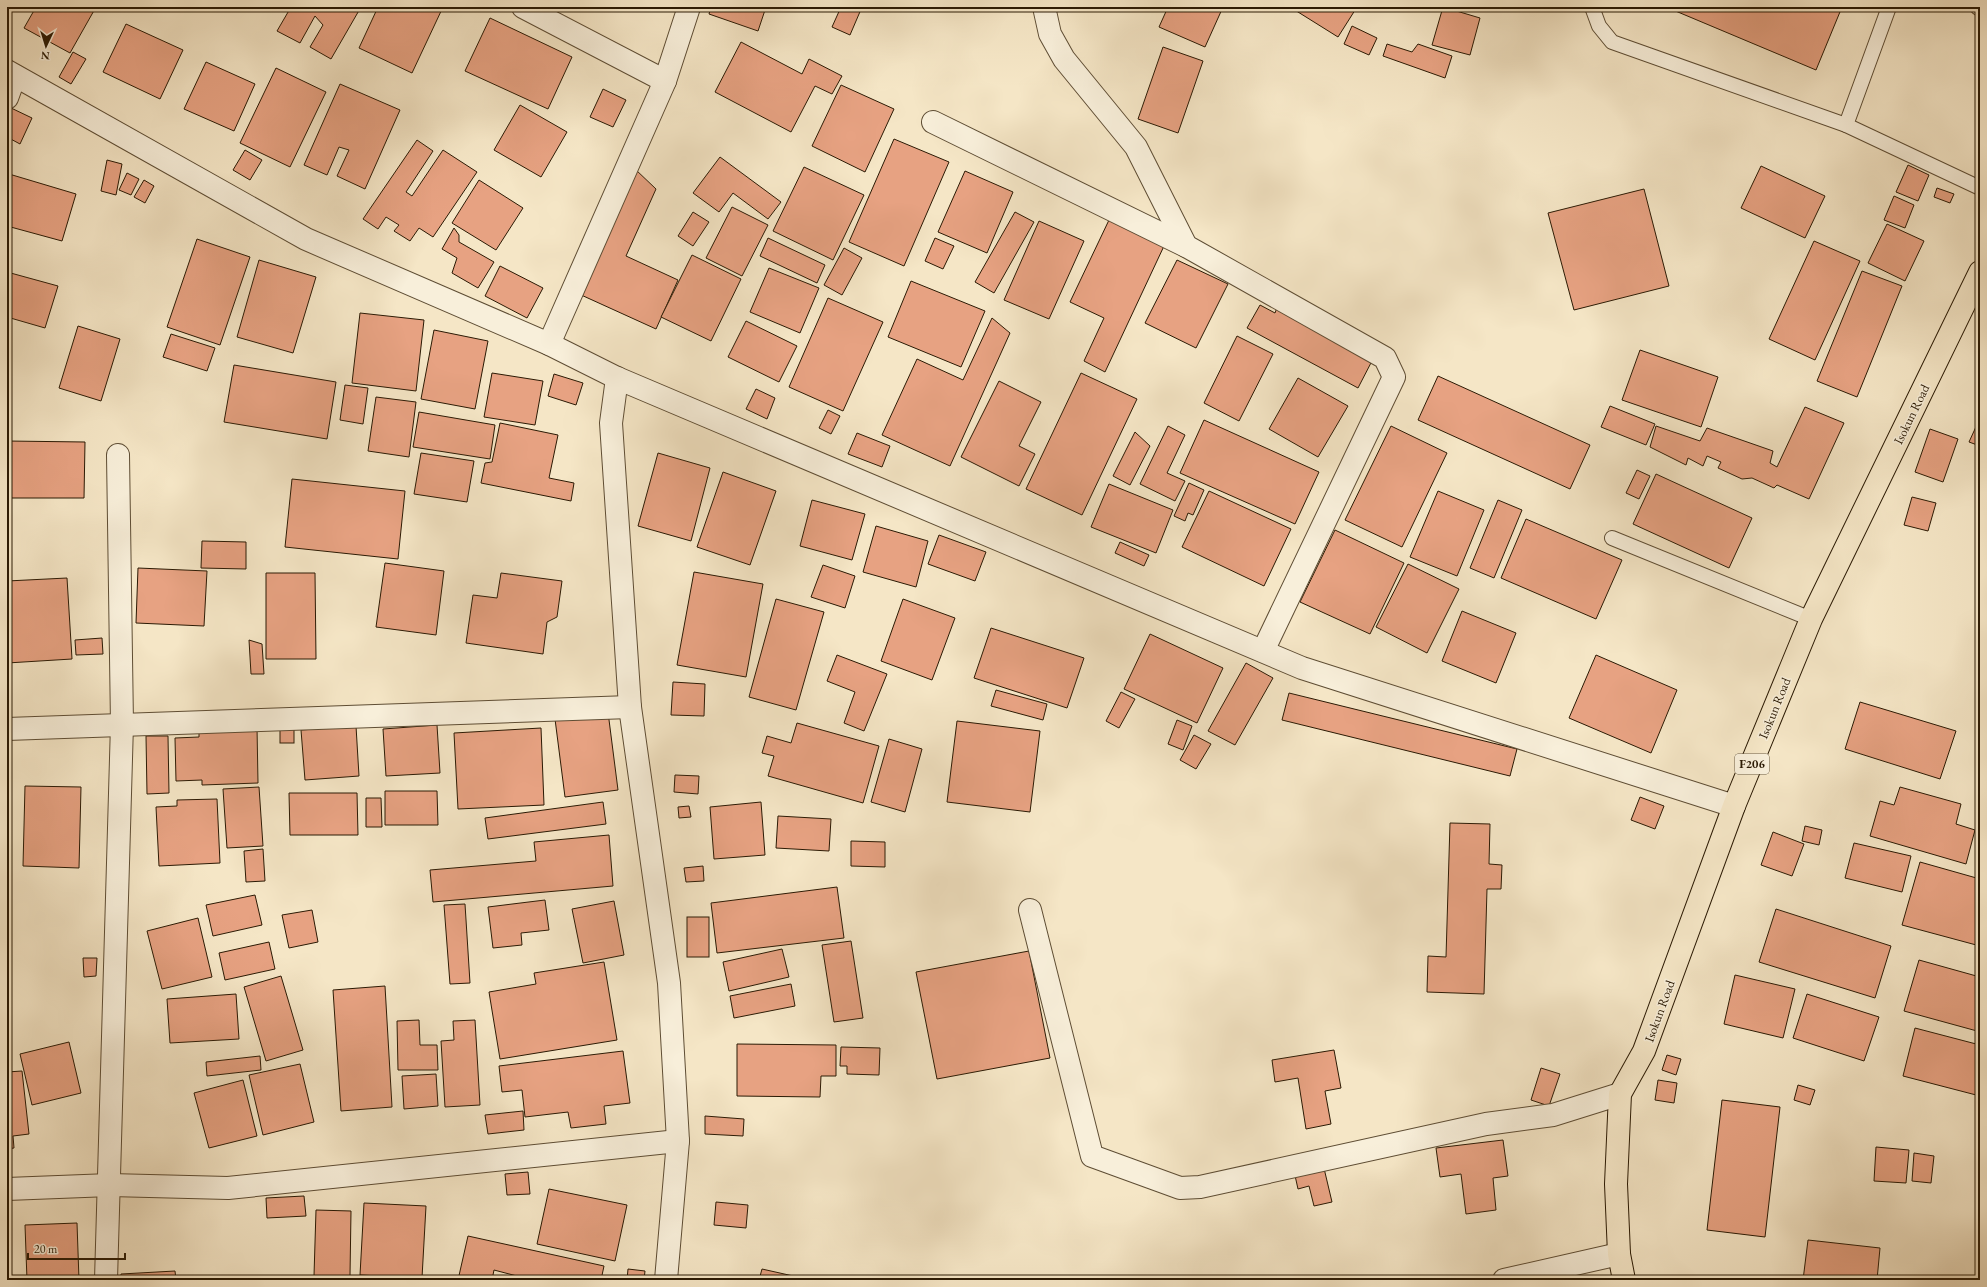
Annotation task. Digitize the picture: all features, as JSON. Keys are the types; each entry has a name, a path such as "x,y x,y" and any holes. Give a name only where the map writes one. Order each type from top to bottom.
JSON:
{"main road":[{"name":"Isokun Road","path":"1624,1280 1619,1254 1616,1184 1620,1094 1644,1051 1734,806 1811,619 1980,272"}],"street":[{"path":"523,7 664,82"},
{"path":"549,344 664,82 689,7"},
{"path":"1044,7 1050,34 1064,59 1136,147 1186,246"},
{"path":"7,98 11,74 306,238 549,344 617,378 1302,668 1734,806"},
{"path":"933,122 1186,246 1385,358 1394,377 1263,652"},
{"path":"617,378 611,423 630,707 669,983 678,1141 666,1280"},
{"path":"106,1280 110,1185 122,724 118,455"},
{"path":"7,728 630,707"},
{"path":"1030,910 1092,1156 1180,1188 1200,1188 1486,1124 1553,1115 1620,1094"},
{"path":"7,1189 110,1185 228,1188 678,1141"},
{"path":"1504,1280 1619,1254"}],"lane":[{"path":"1592,7 1599,26 1612,42 1846,125 1980,188"},
{"path":"1846,125 1889,7"},
{"path":"1612,538 1811,619"}],"building":[{"path":"36,7 96,7 70,53 24,28"},
{"path":"291,7 361,7 331,59 310,47 323,25 315,16 300,43 277,31"},
{"path":"378,7 443,7 412,73 359,48"},
{"path":"711,7 766,7 758,31 709,14"},
{"path":"841,7 862,7 850,35 832,27"},
{"path":"1168,7 1223,7 1205,47 1159,27"},
{"path":"1290,7 1357,7 1338,37"},
{"path":"1443,7 1480,18 1470,55 1432,45"},
{"path":"1666,7 1842,7 1816,70"},
{"path":"490,18 572,57 548,109 465,71"},
{"path":"126,24 183,50 160,99 103,72"},
{"path":"1352,26 1377,38 1369,55 1344,44"},
{"path":"741,42 802,74 809,59 842,76 832,94 815,86 791,132 715,92"},
{"path":"1387,44 1412,52 1418,44 1452,56 1445,78 1383,56"},
{"path":"1163,47 1203,61 1178,133 1138,119"},
{"path":"73,52 86,59 71,84 59,77"},
{"path":"206,62 255,84 234,131 184,109"},
{"path":"276,68 326,92 290,167 240,143"},
{"path":"340,84 400,110 365,189 337,176 349,150 339,147 327,175 304,165"},
{"path":"841,85 894,109 865,172 812,146"},
{"path":"603,89 626,100 613,127 590,117"},
{"path":"520,105 567,132 541,177 494,150"},
{"path":"9,107 32,118 20,144 7,137 7,110"},
{"path":"894,139 949,162 904,266 849,242"},
{"path":"417,140 433,151 406,192 412,196 443,150 477,172 433,237 419,228 410,241 394,231 399,225 386,217 378,229 363,219"},
{"path":"245,150 262,160 250,180 233,170"},
{"path":"720,157 781,202 768,219 733,193 719,212 693,193"},
{"path":"107,160 122,164 116,195 101,191"},
{"path":"1908,165 1929,175 1918,201 1896,192"},
{"path":"1761,166 1825,196 1805,238 1741,208"},
{"path":"804,167 864,195 833,260 773,231"},
{"path":"635,169 656,189 626,256 678,280 656,329 579,294"},
{"path":"965,171 1013,192 987,253 938,232"},
{"path":"127,173 139,179 131,195 119,190"},
{"path":"9,174 76,194 62,241 7,226 7,182"},
{"path":"144,180 154,186 145,203 134,197"},
{"path":"479,180 523,208 496,250 452,223"},
{"path":"1937,188 1954,194 1950,203 1934,197"},
{"path":"1644,189 1669,286 1574,310 1548,213"},
{"path":"1894,196 1914,205 1905,228 1884,220"},
{"path":"732,207 768,225 742,276 706,258"},
{"path":"693,212 709,222 693,246 678,236"},
{"path":"1015,212 1034,222 994,293 975,282"},
{"path":"1109,220 1164,246 1105,372 1084,361 1104,318 1070,302"},
{"path":"1039,221 1084,241 1049,319 1004,300"},
{"path":"1887,224 1924,241 1905,281 1868,263"},
{"path":"454,228 459,235 459,242 494,262 478,288 452,273 457,258 442,249"},
{"path":"768,238 825,265 817,283 760,256"},
{"path":"935,238 954,246 943,269 925,261"},
{"path":"197,239 250,257 220,345 167,327"},
{"path":"1814,241 1860,261 1815,360 1769,339"},
{"path":"844,248 862,258 842,295 824,285"},
{"path":"692,255 741,279 711,341 661,317"},
{"path":"259,260 316,277 293,353 237,337"},
{"path":"1177,260 1228,284 1196,348 1145,323"},
{"path":"500,266 543,288 527,318 485,296"},
{"path":"769,268 819,288 800,333 750,312"},
{"path":"1862,271 1902,286 1857,397 1817,381"},
{"path":"7,272 58,286 45,328 7,317"},
{"path":"911,281 985,311 961,367 888,337"},
{"path":"828,298 883,322 843,411 789,387"},
{"path":"1260,305 1275,313 1278,305 1374,357 1358,388 1247,328"},
{"path":"360,313 424,320 416,391 352,383"},
{"path":"992,318 1010,333 950,466 882,435 917,359 963,380"},
{"path":"746,321 797,346 779,382 728,357"},
{"path":"78,326 120,339 101,401 59,388"},
{"path":"434,330 488,341 475,409 421,399"},
{"path":"171,334 215,348 207,371 163,357"},
{"path":"1237,336 1273,354 1239,421 1204,403"},
{"path":"1640,350 1718,377 1701,427 1622,400"},
{"path":"234,365 336,382 327,439 224,422"},
{"path":"492,373 543,381 535,425 484,417"},
{"path":"1081,373 1137,399 1082,515 1026,489"},
{"path":"554,374 583,383 576,405 548,396"},
{"path":"1438,376 1590,445 1570,489 1418,420"},
{"path":"1298,378 1348,406 1318,457 1269,429"},
{"path":"999,381 1041,402 1019,446 1035,454 1019,486 961,457"},
{"path":"345,385 368,388 363,424 340,420"},
{"path":"756,389 775,398 767,419 746,409"},
{"path":"376,397 416,402 409,457 368,451"},
{"path":"1610,406 1655,424 1646,445 1601,427"},
{"path":"1805,407 1844,423 1809,499 1777,485 1774,488 1752,478 1742,479 1718,468 1721,462 1707,456 1703,466 1688,458 1686,465 1650,447 1656,426 1700,441 1707,428 1773,451 1770,463 1777,467"},
{"path":"828,410 840,416 831,434 819,428"},
{"path":"419,412 495,425 490,459 413,447"},
{"path":"1980,418 1980,446 1969,442"},
{"path":"1204,420 1319,472 1295,524 1180,473"},
{"path":"500,423 558,435 549,478 574,483 571,501 481,483 485,463 492,462"},
{"path":"1168,426 1185,435 1167,473 1185,481 1175,501 1140,484"},
{"path":"1391,426 1447,453 1402,547 1345,520"},
{"path":"1930,429 1958,439 1943,482 1915,472"},
{"path":"1135,432 1150,446 1130,485 1113,476"},
{"path":"857,433 890,446 882,467 848,454"},
{"path":"7,441 85,442 84,498 7,498"},
{"path":"421,453 474,461 467,502 414,494"},
{"path":"658,453 710,468 691,541 638,526"},
{"path":"1637,470 1650,476 1639,499 1626,493"},
{"path":"723,472 776,491 750,565 697,547"},
{"path":"1656,474 1752,518 1729,568 1633,524"},
{"path":"292,479 405,491 398,559 285,547"},
{"path":"1189,483 1204,490 1193,515 1188,513 1185,521 1174,516"},
{"path":"1109,484 1173,510 1156,553 1091,527"},
{"path":"1209,491 1291,529 1264,586 1182,547"},
{"path":"1438,491 1484,510 1457,576 1410,557"},
{"path":"1912,497 1936,503 1928,531 1904,525"},
{"path":"812,500 865,514 852,560 800,546"},
{"path":"1498,500 1522,510 1494,578 1470,568"},
{"path":"1526,519 1622,560 1596,619 1501,578"},
{"path":"876,526 928,541 916,587 863,572"},
{"path":"1335,530 1404,563 1370,634 1300,602"},
{"path":"939,535 986,552 975,581 928,564"},
{"path":"202,541 246,542 246,569 201,568"},
{"path":"1120,542 1149,555 1144,566 1115,553"},
{"path":"385,563 444,571 436,635 376,627"},
{"path":"1408,564 1459,589 1427,653 1376,627"},
{"path":"823,565 855,576 845,608 811,597"},
{"path":"138,568 207,571 204,626 136,623"},
{"path":"694,572 763,584 746,677 677,665"},
{"path":"266,573 315,573 316,659 266,659"},
{"path":"501,573 562,581 557,617 547,622 543,654 466,643 473,595 497,598"},
{"path":"67,578 72,659 7,663 7,581"},
{"path":"776,599 824,612 796,710 749,697"},
{"path":"903,599 955,618 932,680 881,661"},
{"path":"1462,611 1516,633 1496,683 1442,661"},
{"path":"991,628 1084,658 1067,708 974,678"},
{"path":"1150,634 1223,668 1197,723 1124,689"},
{"path":"102,638 103,654 76,655 75,640"},
{"path":"249,640 262,644 264,674 251,674"},
{"path":"837,655 887,674 864,731 844,723 855,692 827,681"},
{"path":"1596,655 1677,690 1651,753 1569,718"},
{"path":"1246,663 1273,678 1235,745 1208,731"},
{"path":"673,682 705,684 704,716 671,715"},
{"path":"996,690 1047,704 1043,720 991,706"},
{"path":"1121,692 1135,699 1119,728 1106,721"},
{"path":"1289,693 1517,749 1510,776 1282,720"},
{"path":"1860,702 1956,731 1940,779 1845,749"},
{"path":"608,712 618,790 565,797 555,719"},
{"path":"1177,720 1192,726 1183,750 1168,744"},
{"path":"957,721 1040,731 1030,812 947,802"},
{"path":"797,723 879,746 863,803 768,776 774,756 762,753 767,736 791,743"},
{"path":"437,725 440,773 386,776 383,729"},
{"path":"280,726 294,726 294,743 280,743"},
{"path":"356,726 359,776 305,780 301,730"},
{"path":"257,727 258,783 202,785 202,780 176,781 175,738 199,737 199,729"},
{"path":"541,728 544,805 458,809 454,733"},
{"path":"1194,735 1211,744 1196,769 1180,760"},
{"path":"146,736 168,736 169,793 147,794"},
{"path":"889,739 922,749 905,812 871,802"},
{"path":"675,775 699,776 698,794 674,792"},
{"path":"25,786 81,787 79,868 23,866"},
{"path":"259,787 263,846 227,848 223,789"},
{"path":"1900,787 1961,804 1956,824 1975,830 1966,864 1870,836 1880,801 1894,805"},
{"path":"385,791 437,791 438,825 385,825"},
{"path":"289,793 357,793 358,835 290,835"},
{"path":"1640,797 1664,806 1655,829 1631,820"},
{"path":"366,798 381,798 382,827 366,827"},
{"path":"217,799 220,863 159,866 156,807 177,806 177,800"},
{"path":"603,802 606,824 488,839 485,818"},
{"path":"761,802 765,855 714,859 710,807"},
{"path":"689,806 691,817 679,818 678,807"},
{"path":"778,816 831,819 829,851 776,848"},
{"path":"1450,823 1490,824 1489,864 1502,865 1501,889 1487,889 1484,994 1427,992 1428,956 1446,957"},
{"path":"1805,826 1822,830 1819,845 1802,841"},
{"path":"1773,832 1804,844 1792,876 1761,865"},
{"path":"609,835 613,886 433,902 430,870 536,861 534,842"},
{"path":"851,841 885,842 885,867 851,866"},
{"path":"1854,843 1911,856 1902,892 1845,878"},
{"path":"263,849 265,881 246,882 244,851"},
{"path":"1920,862 1980,879 1980,946 1902,925"},
{"path":"703,866 704,881 686,882 684,868"},
{"path":"837,887 844,938 717,953 711,903"},
{"path":"255,895 262,925 213,936 206,905"},
{"path":"545,900 549,930 521,933 522,945 493,948 488,907"},
{"path":"614,901 624,955 583,963 572,909"},
{"path":"465,904 470,983 450,984 444,905"},
{"path":"1776,909 1891,946 1875,998 1759,962"},
{"path":"312,910 318,942 289,948 282,915"},
{"path":"687,917 709,917 709,957 687,957"},
{"path":"198,918 212,977 162,989 147,931"},
{"path":"851,941 863,1018 834,1022 822,945"},
{"path":"269,942 275,969 225,980 219,953"},
{"path":"782,949 789,977 729,991 723,962"},
{"path":"1029,951 1050,1058 937,1079 916,972"},
{"path":"83,958 97,958 96,976 84,977"},
{"path":"1919,960 1980,977 1980,1022 1977,1031 1904,1011"},
{"path":"604,962 617,1040 500,1059 489,992 536,984 534,973"},
{"path":"1735,975 1795,989 1783,1038 1724,1024"},
{"path":"281,976 303,1050 266,1061 244,987"},
{"path":"791,984 795,1006 734,1018 730,996"},
{"path":"385,986 392,1107 341,1111 333,990"},
{"path":"236,994 239,1039 170,1043 167,999"},
{"path":"1807,994 1879,1017 1864,1061 1793,1038"},
{"path":"419,1020 420,1045 437,1045 438,1070 398,1070 397,1021"},
{"path":"475,1020 480,1105 445,1107 441,1041 454,1040 453,1021"},
{"path":"1915,1028 1980,1045 1980,1096 1903,1076"},
{"path":"69,1042 81,1093 32,1105 20,1054"},
{"path":"737,1044 836,1045 836,1076 821,1076 820,1097 737,1096"},
{"path":"841,1047 880,1048 879,1075 847,1074 847,1066 840,1066"},
{"path":"1334,1050 1341,1088 1325,1091 1331,1124 1306,1129 1298,1078 1275,1082 1272,1060"},
{"path":"623,1051 630,1103 604,1106 606,1124 571,1128 568,1112 525,1117 522,1090 502,1092 499,1066"},
{"path":"1667,1055 1681,1059 1676,1075 1662,1070"},
{"path":"260,1056 261,1070 207,1076 206,1062"},
{"path":"300,1064 314,1122 263,1135 249,1075"},
{"path":"1541,1068 1560,1074 1549,1106 1531,1100"},
{"path":"22,1071 29,1134 13,1136 14,1148 7,1149 7,1072"},
{"path":"436,1074 438,1106 404,1109 402,1076"},
{"path":"243,1080 257,1136 209,1148 194,1093"},
{"path":"1658,1080 1677,1083 1674,1103 1655,1100"},
{"path":"1798,1085 1815,1090 1810,1105 1794,1100"},
{"path":"1722,1100 1780,1107 1765,1237 1707,1230"},
{"path":"523,1111 524,1130 488,1134 485,1115"},
{"path":"705,1116 744,1119 743,1136 705,1134"},
{"path":"1503,1140 1508,1176 1493,1178 1496,1210 1466,1214 1461,1174 1440,1177 1436,1148"},
{"path":"1876,1147 1909,1150 1906,1183 1874,1181"},
{"path":"1914,1153 1934,1156 1931,1183 1912,1181"},
{"path":"1323,1164 1332,1202 1314,1206 1309,1186 1298,1189 1294,1171"},
{"path":"528,1172 530,1194 507,1195 505,1174"},
{"path":"549,1189 627,1205 615,1261 537,1244"},
{"path":"304,1196 306,1216 267,1218 266,1198"},
{"path":"716,1202 748,1205 746,1228 714,1225"},
{"path":"364,1203 426,1206 422,1278 360,1275"},
{"path":"316,1210 351,1211 350,1276 314,1276"},
{"path":"77,1223 79,1280 27,1280 25,1225"},
{"path":"468,1236 604,1266 601,1280 532,1280 494,1270 492,1280 458,1280"},
{"path":"1808,1240 1880,1248 1877,1280 1803,1280"},
{"path":"628,1269 645,1271 644,1280 627,1280"},
{"path":"762,1269 811,1280 759,1280"},
{"path":"175,1271 176,1280 121,1280 121,1274"}]}
